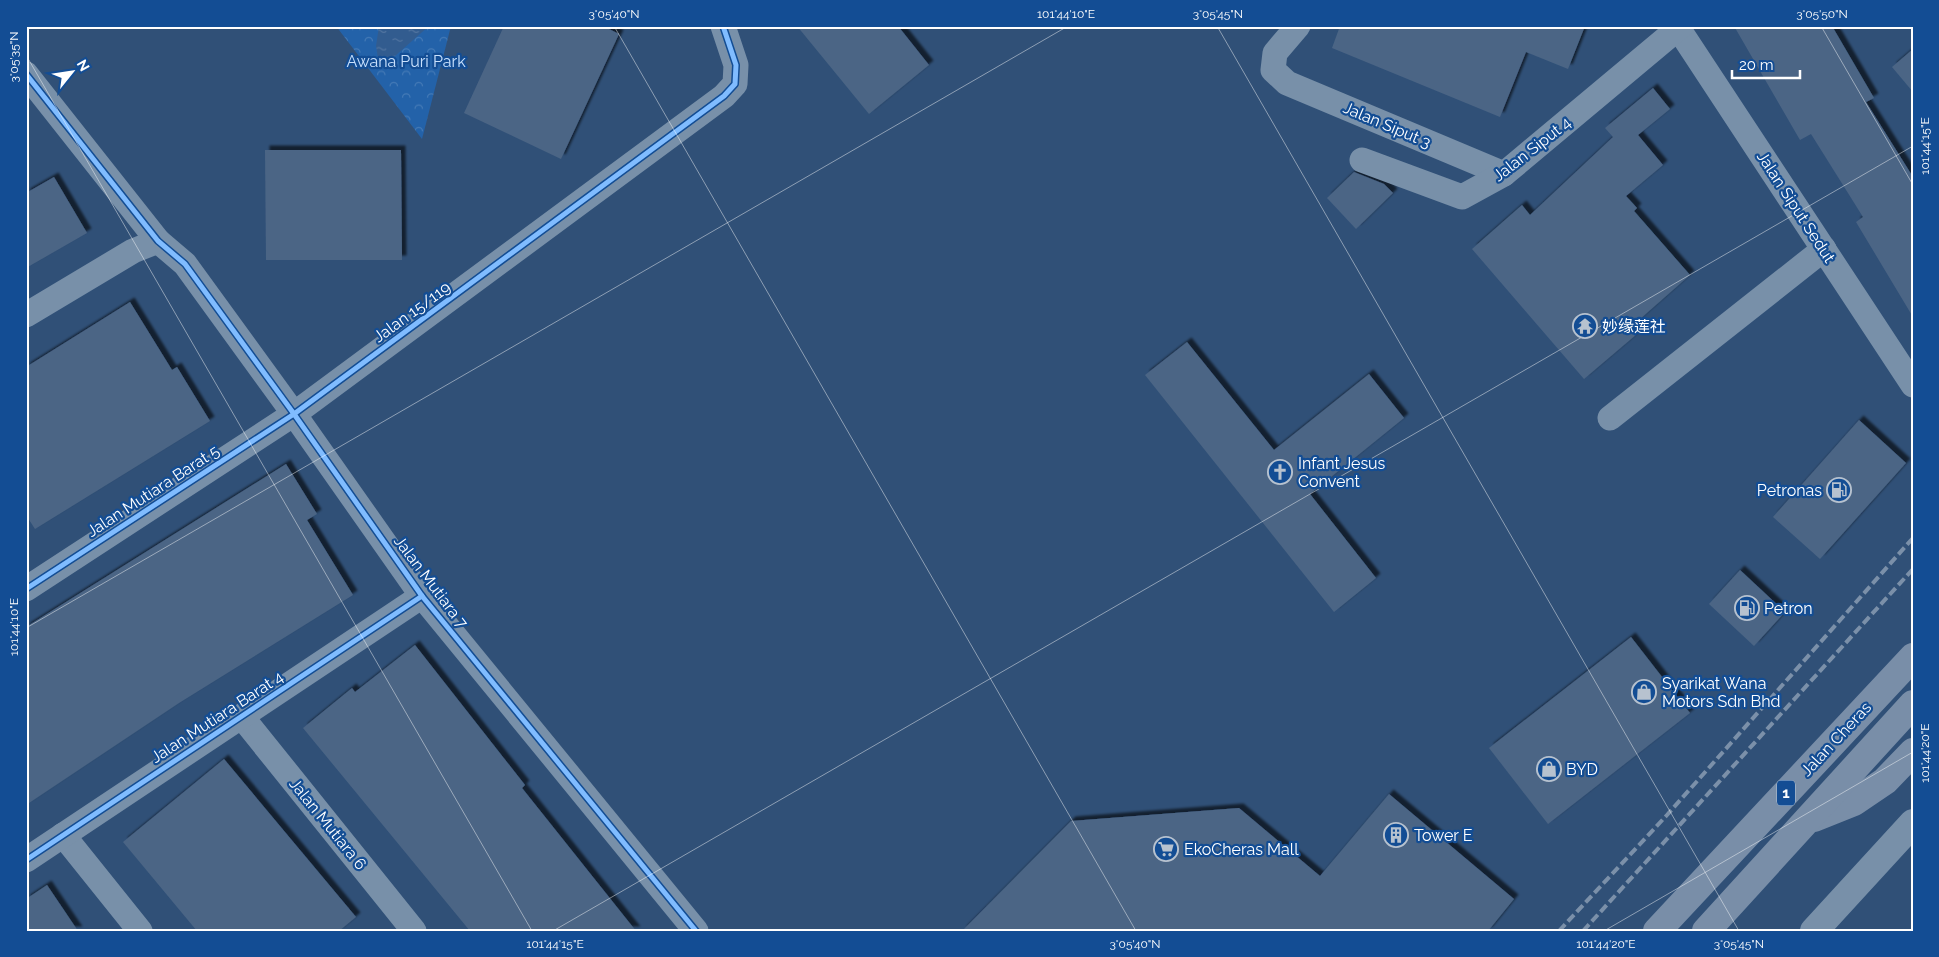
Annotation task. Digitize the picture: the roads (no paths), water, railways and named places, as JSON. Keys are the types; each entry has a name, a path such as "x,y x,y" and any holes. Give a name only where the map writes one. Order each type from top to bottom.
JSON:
{"highway":[{"name":"Jalan Cheras","path":"1657,931 1913,657"},
{"name":"Jalan Cheras","path":"1706,931 1913,704"},
{"path":"1807,820 1854,802 1885,780 1913,752"}],"street":[{"name":"Jalan 15/119","path":"294,414 724,96 735,84 736,65 723,26"},
{"name":"Jalan Siput 3","path":"1298,26 1275,53 1273,70 1286,83 1504,174"},
{"name":"Jalan Siput 4","path":"1362,160 1462,197 1504,174 1677,27"},
{"name":"Jalan Siput Sedut","path":"1677,27 1913,385"},
{"path":"26,74 158,241 133,251 26,315"},
{"name":"Jalan Mutiara 7","path":"158,241 185,264 294,414 422,596 696,931"},
{"path":"1610,418 1824,249"},
{"name":"Jalan Mutiara Barat 5","path":"26,589 294,414"},
{"name":"Jalan Mutiara Barat 4","path":"26,860 422,596"},
{"name":"Jalan Mutiara 6","path":"242,717 414,931"},
{"path":"1814,931 1913,823"},
{"path":"63,835 140,931"}],"water":[{"path":"379,26 429,26 386,64 379,65 376,46"}],"railway":[{"path":"1559,931 1667,815 1913,538"},
{"path":"1583,931 1913,569"}],"place":[{"name":"妙缘莲社","path":"1585,326"},
{"name":"Infant Jesus Convent","path":"1280,472"},
{"name":"Petronas","path":"1839,490"},
{"name":"Petron","path":"1747,608"},
{"name":"Syarikat Wana Motors Sdn Bhd","path":"1644,692"},
{"name":"BYD","path":"1549,769"},
{"name":"Tower E","path":"1396,835"},
{"name":"EkoCheras Mall","path":"1166,849"}],"park label":[{"name":"Awana Puri Park","path":"406,61"}]}
